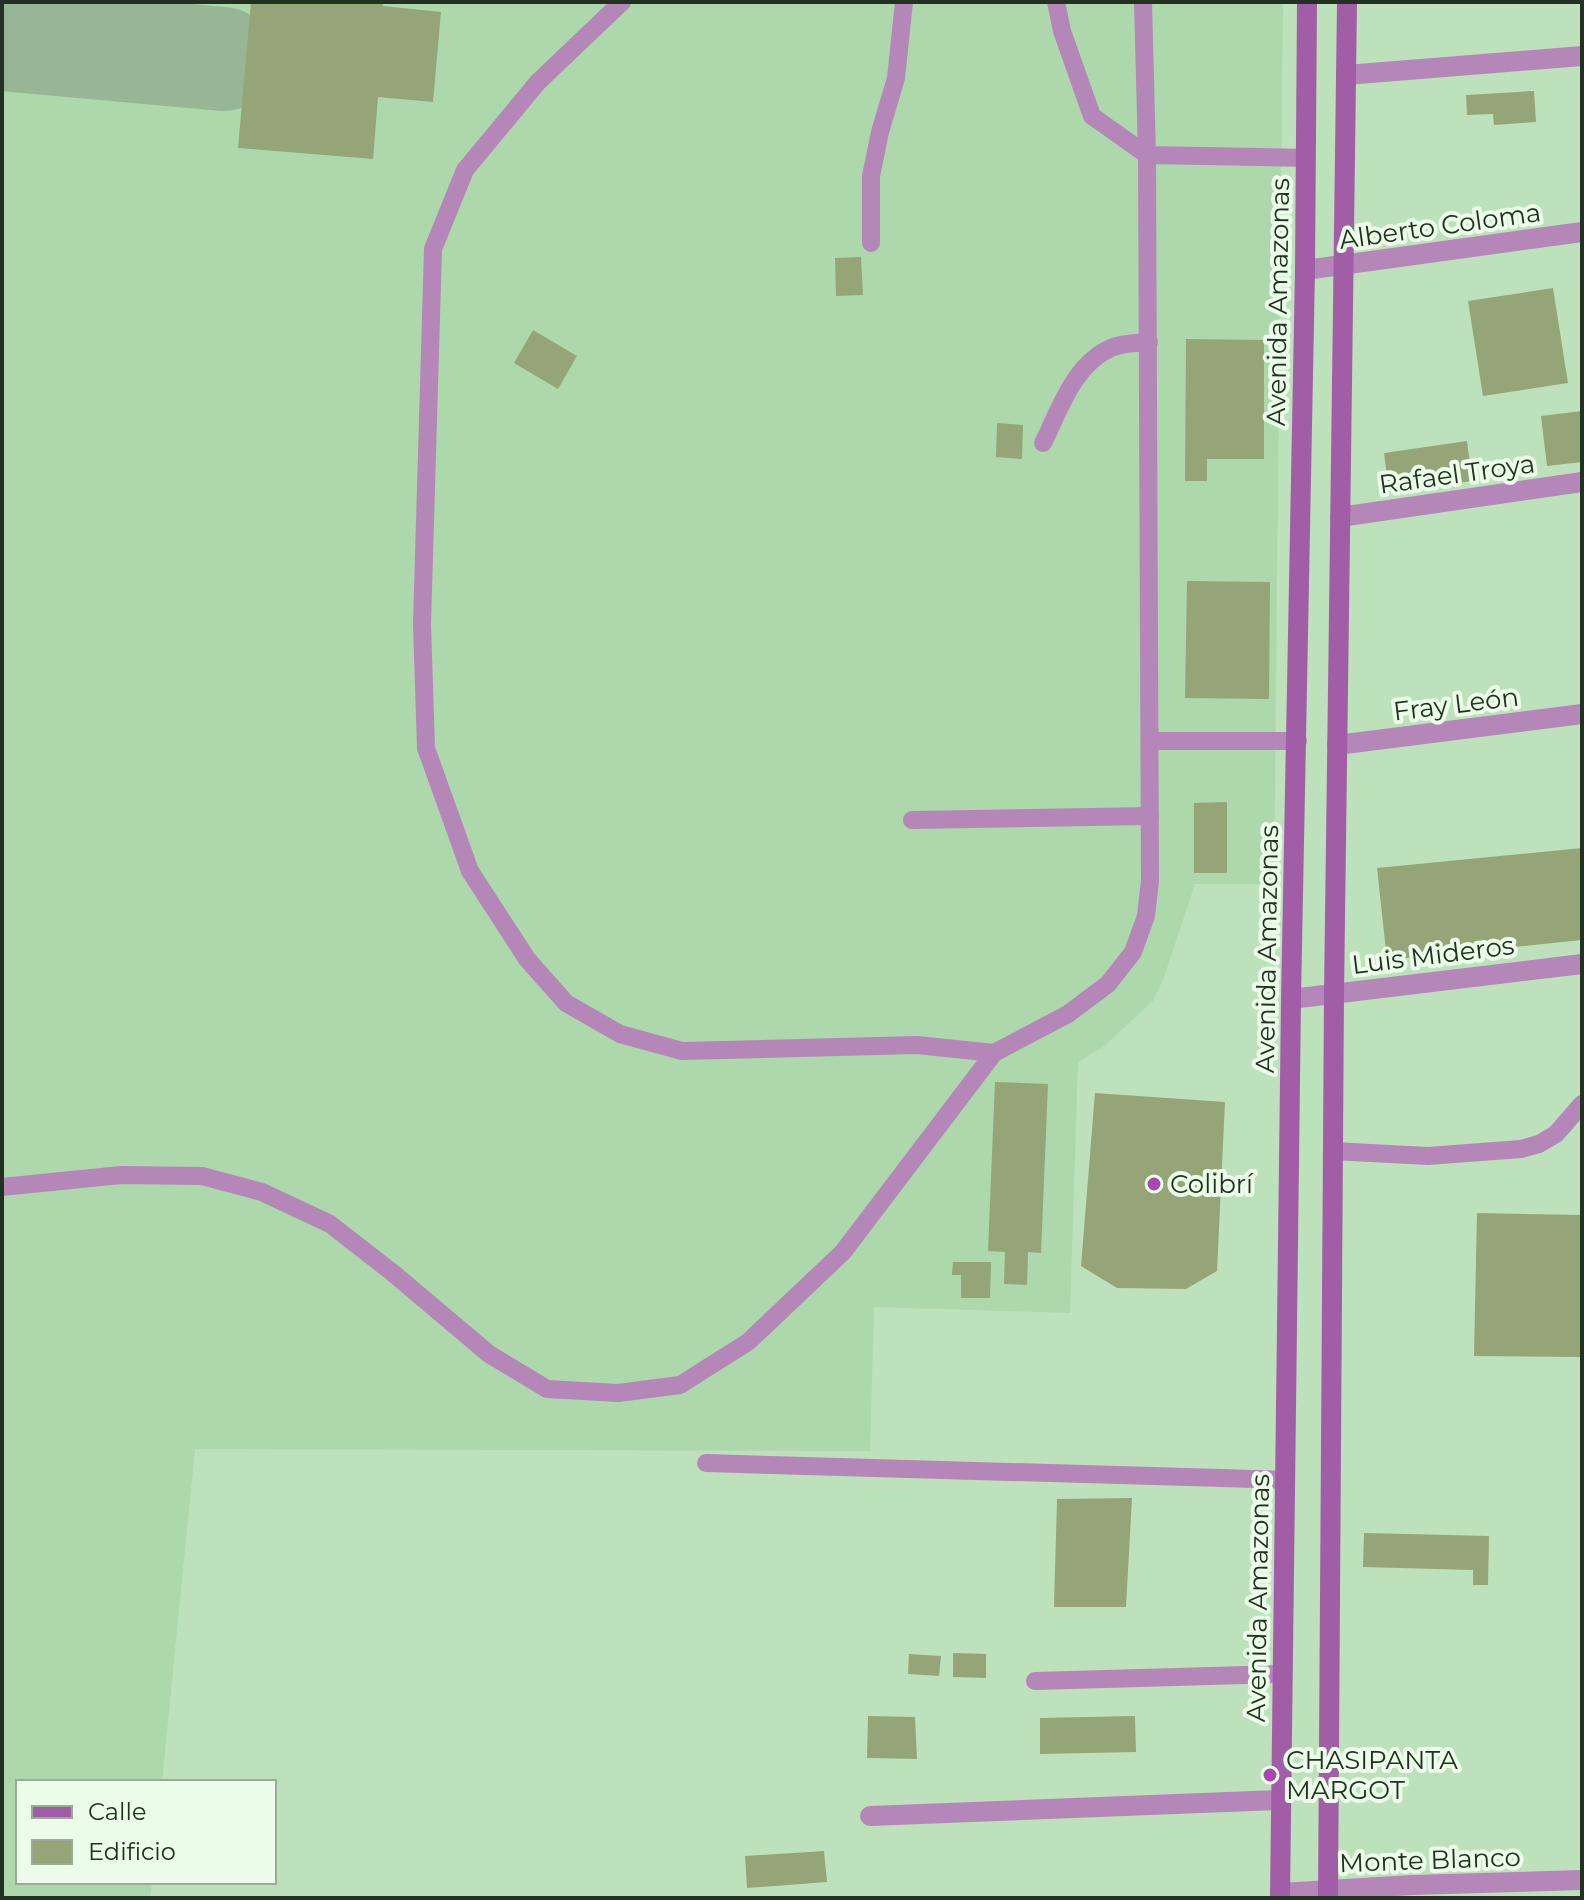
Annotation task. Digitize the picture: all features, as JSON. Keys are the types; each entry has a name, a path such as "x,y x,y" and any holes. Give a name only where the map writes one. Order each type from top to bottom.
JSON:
{"main road":[{"name":"Avenida Amazonas","path":"1280,1895 1307,2"},
{"path":"1328,1894 1334,994 1347,2"}],"street":[{"path":"1346,75 1582,56"},
{"name":"Alberto Coloma","path":"1305,270 1582,232"},
{"name":"Rafael Troya","path":"1340,517 1582,482"},
{"name":"Fray León","path":"1337,745 1582,714"},
{"name":"Luis Mideros","path":"1291,999 1582,964"},
{"path":"870,1816 1281,1800"},
{"name":"Monte Blanco","path":"1280,1895 1328,1894 1412,1885 1582,1880"}],"lane":[{"path":"622,2 538,82 465,170 433,249 422,624 426,748 470,871 527,959 566,1003 620,1034 682,1051 917,1045 994,1053"},
{"path":"871,243 871,176 896,78 904,2"},
{"path":"1056,2 1062,31 1092,116 1147,155 1306,158"},
{"path":"2,1187 121,1175 202,1176 262,1192 330,1224 489,1354 547,1389 618,1393 680,1385 748,1342 843,1252 994,1053 1068,1014 1108,984 1133,952 1146,916 1150,881 1149,342 1143,2"},
{"path":"1043,443 1072,385 1087,363 1113,347 1149,342"},
{"path":"1150,741 1298,741"},
{"path":"912,820 1150,816"},
{"path":"1333,1151 1428,1156 1521,1149 1539,1144 1556,1134 1582,1104"},
{"path":"706,1463 1285,1480"},
{"path":"1035,1681 1283,1674"}],"shaded area":[{"path":"2,2 1283,2 1274,884 1195,884 1153,1001 1103,1047 1078,1062 1070,1313 874,1307 870,1451 195,1449 162,1780 16,1780 16,1884 152,1884 150,1898 2,1898"}],"building":[{"path":"251,2 383,2 383,6 441,12 433,102 378,97 373,159 238,148"},
{"path":"1534,91 1536,122 1494,125 1493,114 1467,115 1466,95"},
{"path":"861,257 863,295 836,296 835,258"},
{"path":"1553,288 1568,383 1483,396 1468,301"},
{"path":"533,330 577,356 558,389 514,363"},
{"path":"1186,339 1264,340 1264,459 1207,459 1207,481 1185,481"},
{"path":"1582,411 1582,462 1547,466 1541,416"},
{"path":"997,423 1023,425 1022,459 996,457"},
{"path":"1467,441 1472,481 1389,492 1384,453"},
{"path":"1187,581 1270,582 1269,699 1185,698"},
{"path":"1227,802 1227,873 1194,873 1194,803"},
{"path":"1582,848 1582,940 1387,960 1377,868"},
{"path":"995,1082 1048,1084 1041,1253 1028,1252 1027,1285 1004,1284 1005,1252 988,1251"},
{"name":"Colibrí","path":"1095,1093 1225,1102 1217,1271 1186,1289 1117,1288 1081,1266"},
{"path":"1477,1213 1582,1215 1582,1357 1474,1356"},
{"path":"953,1262 991,1262 990,1298 961,1298 961,1275 952,1275"},
{"path":"1132,1498 1126,1607 1054,1607 1057,1499"},
{"path":"1364,1533 1489,1536 1488,1585 1473,1585 1473,1570 1363,1567"},
{"path":"953,1653 986,1654 986,1678 953,1677"},
{"path":"909,1654 941,1656 939,1676 908,1674"},
{"path":"868,1716 915,1717 917,1759 867,1758"},
{"path":"1135,1716 1136,1752 1040,1754 1040,1718"},
{"path":"824,1851 827,1882 747,1888 745,1856"}],"taxiway":[{"path":"2,39 223,59"}],"place":[{"name":"Colibrí","path":"1154,1184"},
{"name":"CHASIPANTA MARGOT","path":"1270,1775"}]}
